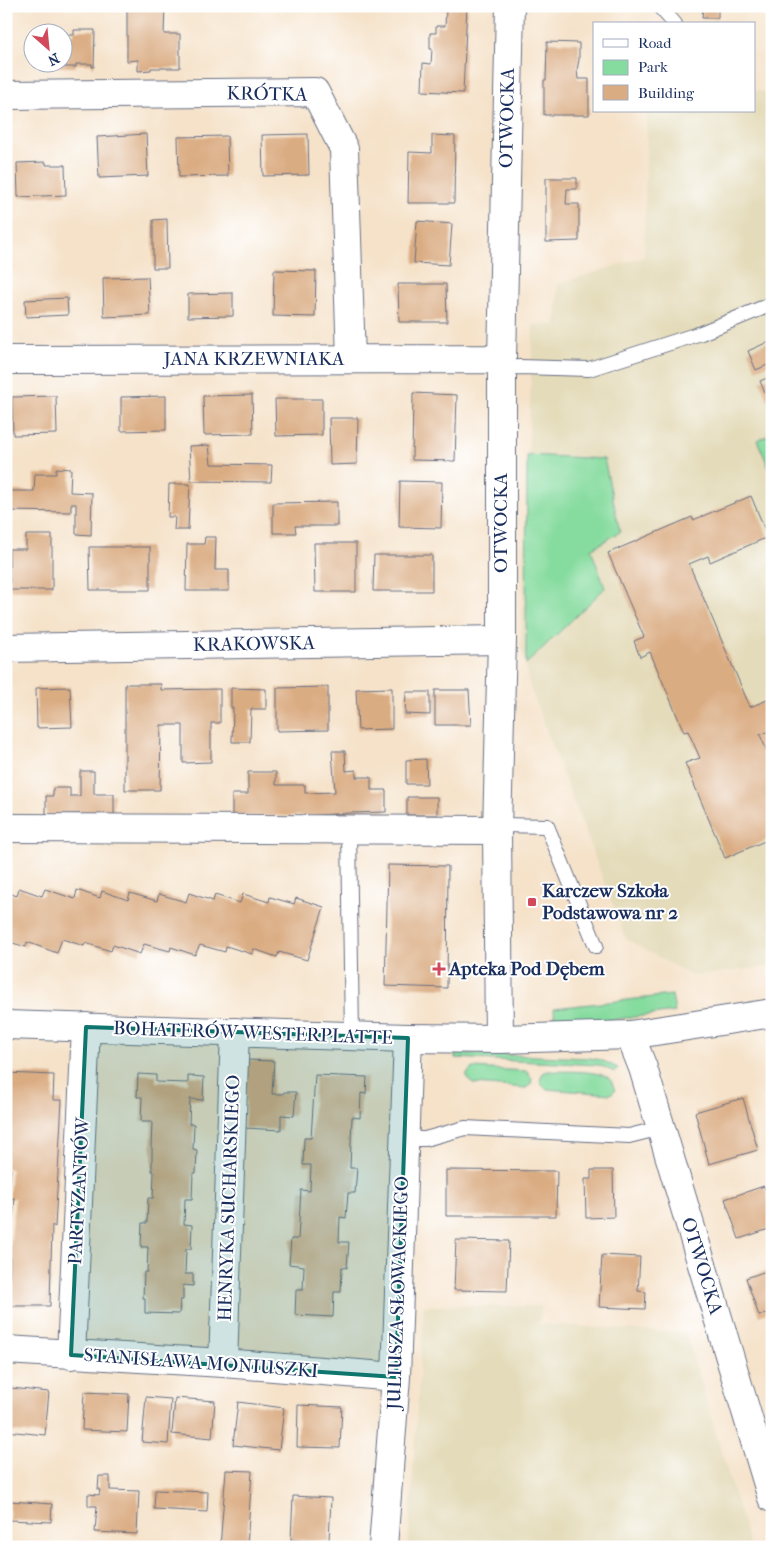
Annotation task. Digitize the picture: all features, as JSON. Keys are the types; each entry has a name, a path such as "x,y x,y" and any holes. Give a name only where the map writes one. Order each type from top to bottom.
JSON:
{"street":[{"name":"OTWOCKA","path":"499,1039 497,828 502,640 502,363 510,6"},
{"name":"KRÓTKA","path":"6,95 315,92 344,149 351,359"},
{"name":"JANA KRZEWNIAKA","path":"6,360 351,359 502,363"},
{"name":"KRAKOWSKA","path":"6,648 502,640"},
{"path":"6,828 349,830 497,828"},
{"path":"630,1035 772,1013"},
{"name":"BOHATERÓW WESTERPLATTE","path":"6,1026 408,1038 499,1039 630,1035"},
{"name":"PARTYZANTÓW","path":"71,1355 86,1027"},
{"name":"HENRYKA SUCHARSKIEGO","path":"223,1363 235,1032"},
{"name":"OTWOCKA","path":"630,1035 643,1068 772,1498"},
{"name":"JULIUSZA SŁOWACKIEGO","path":"383,1547 396,1377 408,1038"},
{"name":"STANISŁAWA MONIUSZKI","path":"6,1350 223,1363 396,1377"}],"lane":[{"path":"658,6 673,22"},
{"path":"502,363 520,367 589,369 700,333 772,304"},
{"path":"497,828 547,826 596,946"},
{"path":"349,830 352,1036"},
{"path":"405,1139 425,1139 465,1128 629,1136 661,1128"}],"highlighted area":[{"path":"86,1027 408,1038 396,1377 71,1355"}],"shaded area":[{"path":"756,90 772,93 772,966 692,976 626,939 530,687 521,647 533,324 556,325 558,284 644,257 647,112 756,112"},
{"path":"424,1306 542,1306 539,1324 686,1333 750,1547 408,1547"}],"green space":[{"path":"772,434 772,474 757,440"},
{"path":"527,455 604,459 620,532 591,549 605,588 526,664"},
{"path":"672,995 675,1012 555,1027 554,1008"},
{"path":"455,1053 589,1058 601,1060 618,1068 615,1072 599,1065 455,1058"},
{"path":"472,1068 526,1071 532,1078 531,1084 526,1088 473,1084 467,1079 467,1074"},
{"path":"548,1071 580,1072 605,1076 610,1079 615,1090 611,1094 546,1089 541,1084 541,1078 543,1073"}],"building":[{"path":"127,6 165,6 164,34 180,34 180,68 151,68 151,70 138,71 138,60 127,61"},
{"path":"365,6 386,6 385,14"},
{"path":"434,6 467,6 463,93 422,91 423,63 431,64 430,33 436,33 436,26 445,26 446,10 434,9"},
{"path":"703,6 718,6 718,18 702,18"},
{"path":"74,30 95,30 94,67 92,67 92,64 76,64 76,67 72,67 72,35 74,35"},
{"path":"547,42 579,43 578,79 589,79 589,115 544,115"},
{"path":"146,134 148,176 99,178 97,137"},
{"path":"308,134 309,175 263,176 262,135"},
{"path":"432,135 455,136 454,203 408,203 409,152 432,153"},
{"path":"227,136 228,176 179,177 178,137"},
{"path":"46,162 46,165 65,165 66,195 18,197 17,163"},
{"path":"546,178 577,178 577,189 567,189 566,204 579,204 579,241 546,242"},
{"path":"167,219 168,268 153,268 153,220"},
{"path":"417,221 452,224 449,265 414,263"},
{"path":"274,270 316,271 315,317 273,316"},
{"path":"148,277 150,315 104,317 103,278"},
{"path":"398,284 446,284 447,322 399,322"},
{"path":"233,293 233,316 188,317 188,294"},
{"path":"67,298 68,315 26,317 25,300"},
{"path":"770,341 772,345 772,363 756,370 748,351"},
{"path":"772,376 772,410 760,381"},
{"path":"413,393 457,395 455,461 412,460"},
{"path":"252,395 253,434 204,435 203,396"},
{"path":"56,396 57,434 13,435 12,397"},
{"path":"166,396 166,430 121,431 121,397"},
{"path":"275,399 322,399 322,435 276,436"},
{"path":"329,418 358,418 357,464 330,465"},
{"path":"209,445 211,464 272,465 271,482 191,481 189,446"},
{"path":"56,468 71,469 70,492 92,493 91,535 76,534 76,504 71,504 71,512 6,511 6,491 34,491 35,474 56,474"},
{"path":"400,481 442,482 441,528 399,527"},
{"path":"169,484 190,484 188,530 174,530 175,517 168,517"},
{"path":"751,496 768,537 710,562 708,556 689,564 750,707 772,698 772,730 760,735 772,762 772,838 725,858 685,763 700,758 688,731 684,732 650,652 640,657 634,641 644,637 608,553 692,517 693,520"},
{"path":"337,502 337,526 295,526 296,533 273,533 273,503"},
{"path":"26,535 52,535 52,590 10,590 9,549 26,549"},
{"path":"205,537 216,537 215,570 229,570 229,591 186,591 187,544 204,544"},
{"path":"314,543 356,543 356,592 315,592"},
{"path":"89,547 150,547 150,590 90,590"},
{"path":"374,555 432,555 432,591 373,591"},
{"path":"125,684 161,684 161,690 220,689 220,723 211,723 211,762 183,763 183,725 161,725 160,790 125,790"},
{"path":"70,687 72,727 37,728 36,688"},
{"path":"328,687 328,730 277,731 277,688"},
{"path":"231,688 266,689 266,709 251,709 250,742 232,742 233,708 231,708"},
{"path":"392,688 392,729 358,730 356,689"},
{"path":"435,690 469,690 471,725 435,725"},
{"path":"406,692 430,692 430,715 405,714"},
{"path":"332,751 345,751 346,771 356,770 356,777 371,777 371,790 386,790 386,812 306,816 232,816 232,794 248,794 248,772 276,772 276,785 305,785 305,793 335,792"},
{"path":"426,759 427,784 406,784 406,760"},
{"path":"80,771 94,771 94,794 114,794 114,816 46,815 46,796 53,796 53,788 70,788 70,796 80,796"},
{"path":"407,797 437,797 437,815 407,815"},
{"path":"388,865 448,866 447,988 385,986"},
{"path":"19,888 42,896 45,889 75,899 77,890 100,898 102,891 128,900 130,893 157,901 159,894 186,902 189,893 213,901 215,895 240,903 243,894 269,902 270,897 294,904 296,898 324,907 307,960 279,952 277,957 253,949 252,954 226,946 225,952 200,945 195,955 171,947 170,951 144,944 140,954 113,945 111,951 85,943 84,946 62,939 57,953 27,942 26,947 6,941 6,892 17,896"},
{"path":"769,912 772,912 772,928 771,928"},
{"path":"248,1060 274,1061 272,1094 296,1092 294,1116 281,1115 281,1130 244,1128"},
{"path":"6,1073 54,1075 53,1100 62,1100 55,1227 52,1225 50,1306 9,1306 10,1248 15,1198 9,1199 11,1169 6,1168"},
{"path":"138,1074 156,1075 156,1082 188,1083 188,1076 204,1077 203,1100 190,1099 189,1124 194,1124 193,1149 197,1150 196,1173 193,1173 192,1199 185,1199 184,1224 192,1225 191,1249 186,1249 185,1274 193,1274 193,1286 183,1285 183,1300 180,1300 179,1314 145,1313 145,1298 143,1298 144,1272 147,1272 148,1247 141,1247 142,1223 147,1223 148,1198 153,1198 154,1172 152,1171 151,1147 152,1122 141,1122 142,1097 137,1097"},
{"path":"315,1075 367,1077 366,1094 361,1093 360,1118 352,1117 350,1168 357,1168 355,1193 348,1193 346,1218 340,1217 339,1242 349,1242 347,1268 342,1267 341,1292 334,1292 333,1317 295,1315 296,1290 303,1290 304,1266 289,1264 291,1239 298,1239 301,1190 310,1191 311,1165 303,1165 304,1138 311,1138"},
{"path":"743,1098 758,1150 709,1164 695,1112"},
{"path":"446,1170 557,1171 556,1216 446,1216"},
{"path":"591,1170 613,1170 614,1217 586,1218 585,1179 591,1179"},
{"path":"764,1186 772,1207 772,1228 739,1239 725,1199"},
{"path":"456,1240 509,1241 507,1291 454,1290"},
{"path":"602,1255 640,1257 638,1291 646,1292 645,1309 599,1307"},
{"path":"772,1269 772,1311 759,1316 746,1278"},
{"path":"11,1388 49,1392 45,1435 6,1431"},
{"path":"84,1392 129,1394 127,1432 82,1430"},
{"path":"146,1397 171,1399 168,1444 142,1442"},
{"path":"175,1398 215,1401 212,1438 172,1434"},
{"path":"238,1402 284,1408 279,1450 233,1445"},
{"path":"298,1405 342,1407 340,1448 297,1447"},
{"path":"226,1470 252,1471 247,1547 220,1547"},
{"path":"99,1476 110,1476 110,1490 139,1491 137,1534 95,1532 97,1506 88,1506 88,1494 99,1495"},
{"path":"155,1490 208,1492 207,1512 154,1509"},
{"path":"293,1496 331,1498 329,1541 291,1540"},
{"path":"10,1501 52,1504 51,1522 9,1520"}],"place":[{"name":"Karczew Szkoła Podstawowa nr 2","path":"532,902"},
{"name":"Apteka Pod Dębem","path":"439,969"}]}
